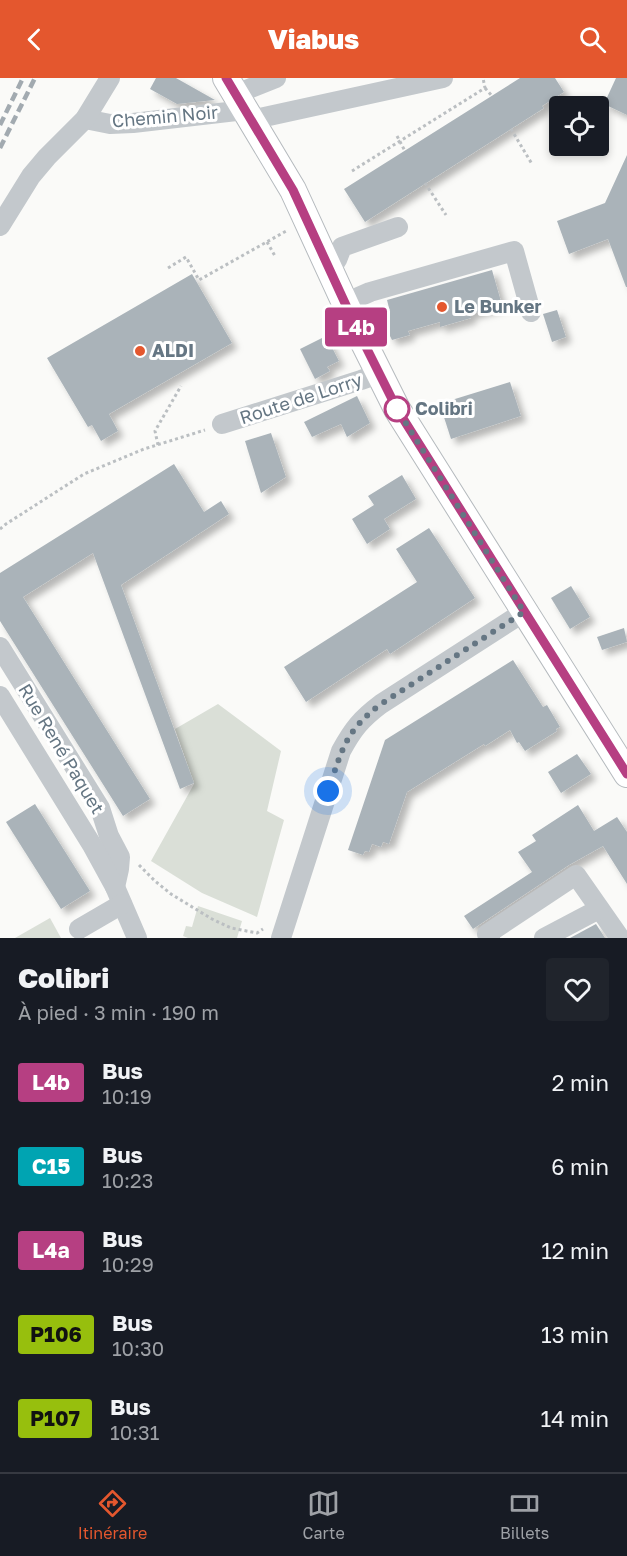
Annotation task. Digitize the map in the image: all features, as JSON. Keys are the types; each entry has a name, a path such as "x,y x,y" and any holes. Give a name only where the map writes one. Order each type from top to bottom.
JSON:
{"main road":[{"name":"Route de Lorry","path":"240,100 298,199 378,374 411,431 627,774"}],"street":[{"name":"Chemin Noir","path":"0,226 31,176 85,119 110,78"},
{"path":"240,100 276,78"},
{"path":"240,100 443,78"},
{"name":"Chemin Noir","path":"85,119 110,124 132,123 240,100"},
{"path":"337,260 342,247 398,227"},
{"path":"345,303 370,292 514,251 531,312"},
{"name":"Route de Lorry","path":"222,424 378,374"},
{"path":"281,935 341,751 352,731 381,704 524,612"},
{"name":"Rue René Paquet","path":"0,647 100,808 109,836 120,857 118,895"},
{"name":"Rue René Paquet","path":"0,696 92,845 137,938"},
{"path":"490,938 487,934 576,875 620,938"},
{"path":"79,929 118,895"},
{"path":"544,938 599,909"}],"path":[{"path":"483,78 485,88 492,96"},
{"path":"352,171 485,88"},
{"path":"511,129 532,164"},
{"path":"397,136 405,151"},
{"path":"425,183 446,216"},
{"path":"168,268 186,257 200,280 290,229"},
{"path":"267,242 275,256"},
{"path":"158,445 155,431 181,386"},
{"path":"0,529 84,474 144,449 222,424"},
{"path":"134,860 171,894 212,919 231,928 257,933 267,927 281,935"}],"shaded area":[{"path":"218,704 281,751 267,811 284,820 257,917 202,893 151,861 194,784 175,729"},
{"path":"198,906 242,921 237,938 188,938 183,936 186,926 192,927"},
{"path":"50,918 61,938 15,938"}],"building":[{"path":"156,78 176,78 215,100 177,104 150,89"},
{"path":"520,78 555,78 564,92 558,96 549,96 549,102 542,106 544,108 365,222 344,189"},
{"path":"616,78 627,78 627,115 609,106 608,96"},
{"path":"627,155 626,287 608,239 569,254 557,221 605,203"},
{"name":"Le Bunker","path":"492,270 502,305 470,314 471,318 440,327 440,322 408,331 410,335 392,340 378,312 389,308 387,300"},
{"name":"ALDI","path":"192,274 232,343 109,414 118,431 101,441 92,425 88,427 47,358"},
{"path":"557,310 566,337 552,342 543,314"},
{"path":"326,336 339,361 327,367 330,371 315,379 300,349"},
{"path":"510,382 521,416 451,439 442,411 442,403"},
{"path":"357,396 370,423 347,437 341,424 312,437 304,422"},
{"path":"271,433 286,477 261,493 245,441"},
{"path":"174,464 204,512 221,501 229,514 121,585 194,783 180,789 93,553 23,597 150,799 123,816 0,621 0,573"},
{"path":"402,475 416,499 384,519 390,529 367,544 352,519 374,505 368,496"},
{"path":"429,528 475,598 390,654 387,649 306,702 284,667 417,582 396,549"},
{"path":"571,586 590,617 570,629 551,598"},
{"path":"624,628 627,642 602,650 597,637"},
{"path":"513,660 543,707 547,705 560,727 556,729 557,731 525,751 519,742 517,743 510,730 485,746 484,744 407,792 389,844 383,842 381,847 372,844 369,852 365,851 363,855 348,850 385,740"},
{"path":"577,754 591,774 561,793 548,772"},
{"path":"35,804 90,891 61,909 6,822"},
{"path":"578,805 594,831 617,817 627,832 627,884 603,846 569,865 473,929 464,916 532,872 518,852 536,841 532,835"},
{"path":"596,924 605,938 570,938"}],"railway":[{"path":"0,125 23,78"},
{"path":"0,148 35,78"}],"bus line":[{"name":"L4b","path":"226,78 303,209 378,374 397,409 627,774"}],"place":[{"name":"Le Bunker","path":"442,307"},
{"name":"ALDI","path":"140,351"},
{"name":"Colibri","path":"397,409"}],"route":[{"path":"328,791 341,751 352,731 366,716 524,612 397,409"}]}
